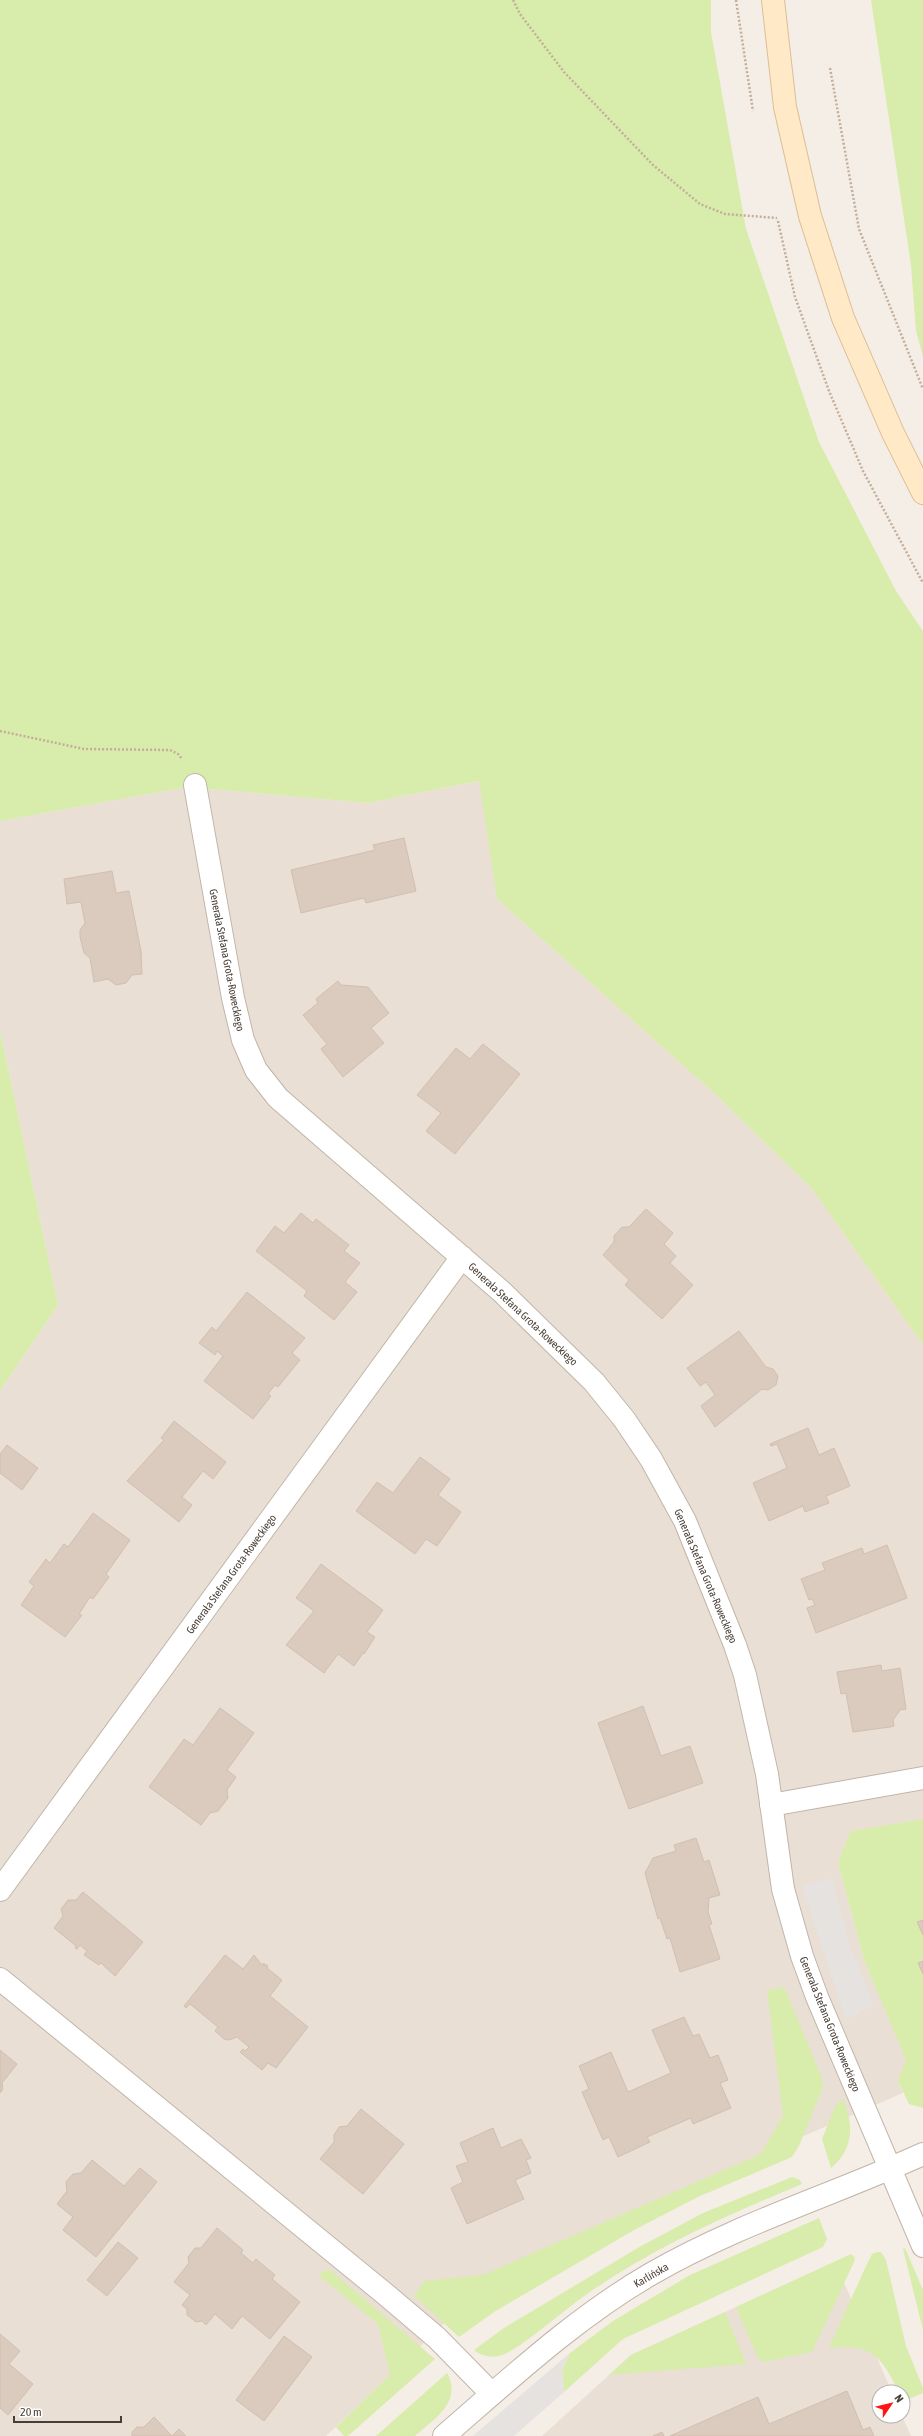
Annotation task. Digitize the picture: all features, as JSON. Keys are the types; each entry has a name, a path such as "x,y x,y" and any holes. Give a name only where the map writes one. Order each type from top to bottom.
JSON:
{"main road":[{"path":"773,0 785,107 810,216 843,318 893,433 923,493"}],"street":[{"name":"Generała Stefana Grota-Roweckiego","path":"195,785 233,998 243,1040 256,1070 270,1089 295,1113 502,1292 604,1394 635,1434 667,1487 685,1521 735,1645 745,1675 767,1774 783,1889 802,1956 817,1997 891,2169"},
{"name":"Generała Stefana Grota-Roweckiego","path":"0,1890 462,1257"},
{"path":"771,1805 923,1778"},
{"path":"0,1979 384,2293 437,2338 492,2394"},
{"name":"Karlińska","path":"444,2436 554,2341 614,2297 659,2270 707,2244 891,2169 923,2154"},
{"path":"891,2169 923,2246"}],"path":[{"path":"513,0 520,14 564,72 653,165 700,204 725,214 777,218"},
{"path":"830,68 859,229 923,389"},
{"path":"0,731 84,749 170,750 178,754 190,768 195,785"}],"shaded area":[{"path":"480,781 497,899 716,1095 812,1189 923,1345 923,1819 852,1831 838,1862 864,1960 907,2060 898,2081 903,2093 610,2220 447,2321 326,2436 0,2436 0,1391 58,1305 0,1030 0,821 187,787 368,803"},
{"path":"832,1878 849,1944 874,2005 846,2019 802,1885"},
{"path":"835,2262 888,2384 871,2384 871,2424 906,2424 911,2436 542,2436 631,2355"},
{"path":"570,2353 562,2370 564,2392 514,2436 473,2436"}],"green space":[{"path":"0,0 711,0 711,32 746,229 819,442 896,591 923,631 923,1345 812,1189 716,1095 497,899 479,781 368,803 187,787 0,821"},
{"path":"871,0 923,0 923,357 916,331 911,265"},
{"path":"0,1030 58,1305 0,1391"},
{"path":"923,1819 923,2108 909,2104 898,2081 906,2060 864,1960 838,1862 851,1831"},
{"path":"780,1987 785,1989 822,2078 823,2087 799,2146 792,2157 698,2197 634,2230 494,2312 459,2337 414,2296 424,2281 483,2275 761,2154 783,2116 767,1991"},
{"path":"843,2099 849,2118 850,2136 844,2153 839,2161 831,2168 822,2139 836,2105"},
{"path":"792,2177 800,2180 802,2184 714,2222 629,2267 576,2302 516,2348 496,2357 489,2357 474,2350 504,2328 641,2246 703,2213"},
{"path":"819,2218 827,2239 823,2247 623,2339 564,2392 562,2370 570,2353 613,2321 690,2275"},
{"path":"905,2248 923,2290 923,2330 903,2249"},
{"path":"881,2252 886,2260 906,2346 923,2388 923,2393 911,2398 911,2384 895,2384 880,2361 865,2350 843,2347 829,2348 872,2254"},
{"path":"851,2254 855,2258 854,2262 812,2352 763,2362 758,2358 736,2307"},
{"path":"329,2269 435,2359 348,2436 344,2436 336,2427 390,2375 378,2324 318,2275"},
{"path":"725,2312 746,2364 609,2375 631,2355"},
{"path":"447,2373 451,2383 451,2393 449,2401 438,2416 415,2436 376,2436"}],"building":[{"path":"404,838 416,891 366,903 364,898 301,913 291,870 375,850 373,845"},
{"path":"112,871 116,893 129,891 141,951 142,974 132,975 126,983 116,985 108,979 94,982 90,958 84,953 80,937 80,930 85,923 81,902 67,904 64,879"},
{"path":"338,981 341,985 368,987 389,1013 371,1028 384,1043 343,1077 321,1049 327,1044 303,1015 318,1003 316,999"},
{"path":"483,1044 520,1074 455,1154 426,1131 441,1113 417,1095 456,1048 470,1059"},
{"path":"646,1209 673,1233 664,1244 676,1256 670,1263 693,1285 662,1319 625,1285 629,1280 603,1255 614,1242 614,1236 622,1227 629,1227"},
{"path":"301,1213 313,1223 316,1219 349,1245 344,1251 360,1263 345,1282 357,1292 334,1320 304,1296 307,1291 256,1251 275,1226 284,1233"},
{"path":"247,1292 305,1338 292,1353 300,1360 278,1387 275,1385 268,1394 271,1396 253,1419 204,1381 223,1356 217,1351 215,1355 199,1343 212,1327 216,1331"},
{"path":"739,1331 766,1367 773,1369 778,1376 776,1385 768,1390 762,1389 715,1427 701,1406 715,1395 706,1382 700,1386 687,1368"},
{"path":"174,1421 226,1462 213,1479 203,1471 182,1497 192,1505 179,1522 127,1481 164,1440 161,1438"},
{"path":"808,1428 819,1455 834,1448 850,1486 826,1496 829,1503 805,1512 803,1506 769,1521 753,1483 787,1468 777,1444 771,1446 770,1444"},
{"path":"7,1445 38,1468 22,1490 0,1473 0,1454"},
{"path":"420,1457 450,1479 438,1495 461,1512 437,1546 426,1539 415,1554 356,1511 377,1482 393,1493"},
{"path":"93,1513 130,1540 106,1574 109,1577 93,1599 90,1597 79,1614 82,1615 65,1637 21,1605 34,1586 29,1582 46,1559 50,1563 64,1544 68,1547"},
{"path":"887,1545 907,1598 816,1633 807,1608 815,1605 812,1599 809,1600 801,1579 825,1570 822,1563 862,1548 864,1554"},
{"path":"321,1564 383,1610 367,1632 375,1637 354,1666 338,1654 324,1673 286,1645 314,1611 296,1598"},
{"path":"881,1665 882,1671 900,1668 906,1709 900,1710 893,1720 894,1726 853,1732 846,1693 841,1694 837,1672"},
{"path":"643,1706 661,1756 690,1746 703,1783 629,1809 598,1723"},
{"path":"220,1708 254,1733 227,1770 236,1777 227,1790 228,1798 218,1811 210,1813 201,1825 149,1787 184,1739 193,1745"},
{"path":"696,1838 704,1862 709,1860 720,1895 709,1898 708,1912 712,1924 709,1925 720,1959 680,1972 670,1938 667,1939 660,1918 658,1919 645,1873 653,1858 676,1851 674,1845"},
{"path":"83,1892 143,1942 115,1976 101,1963 99,1965 84,1955 87,1951 80,1945 77,1949 75,1948 76,1946 54,1928 63,1916 61,1909 68,1900 76,1900"},
{"path":"923,1920 923,1935 917,1922"},
{"path":"225,1955 243,1969 254,1955 261,1964 267,1965 268,1969 282,1980 270,1996 308,2027 276,2068 268,2063 262,2070 240,2052 243,2049 245,2051 249,2047 237,2037 229,2040 224,2039 215,2031 218,2027 190,2004 186,2008 184,2006"},
{"path":"923,1961 923,1974 918,1963"},
{"path":"684,2017 693,2036 699,2034 710,2058 718,2055 728,2080 720,2083 731,2108 693,2124 691,2118 647,2137 650,2142 618,2157 609,2137 603,2140 582,2092 589,2089 579,2066 611,2052 628,2092 671,2073 652,2030"},
{"path":"0,2050 17,2064 2,2083 3,2089 0,2093"},
{"path":"361,2109 404,2144 363,2194 320,2159 334,2142 334,2135 339,2127 347,2126"},
{"path":"493,2128 501,2148 521,2139 531,2158 526,2160 531,2173 515,2180 524,2199 467,2224 451,2188 463,2182 456,2166 468,2162 460,2143"},
{"path":"92,2160 124,2186 140,2168 157,2182 96,2257 63,2230 73,2217 57,2204 67,2191 66,2182 73,2174 81,2173"},
{"path":"217,2228 243,2250 241,2253 253,2263 256,2259 275,2275 272,2279 300,2302 270,2339 242,2316 232,2329 215,2314 206,2325 202,2321 196,2322 187,2315 187,2309 182,2305 190,2295 174,2282 189,2263 188,2257 195,2248 201,2248"},
{"path":"118,2242 138,2258 107,2296 87,2280"},
{"path":"0,2334 20,2351 9,2364 33,2384 8,2415 0,2408"},
{"path":"284,2336 312,2357 264,2421 236,2400"},
{"path":"847,2391 863,2430 870,2427 874,2436 670,2436 758,2397 769,2424"},
{"path":"154,2417 172,2436 132,2436 132,2432 137,2427 144,2427"},
{"path":"179,2429 186,2436 172,2436"},
{"path":"662,2432 664,2436 653,2436"}]}
